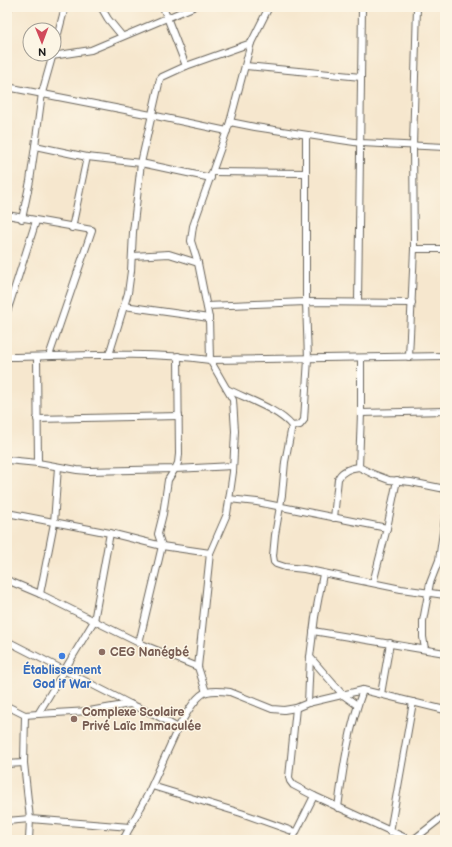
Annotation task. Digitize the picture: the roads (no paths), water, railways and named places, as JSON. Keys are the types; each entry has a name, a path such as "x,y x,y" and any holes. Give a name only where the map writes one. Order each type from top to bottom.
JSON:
{"street":[{"path":"7,14 8,7"},
{"path":"61,22 65,7"},
{"path":"101,7 108,19 122,36"},
{"path":"163,7 186,66"},
{"path":"62,54 91,50 193,7"},
{"path":"206,692 198,667 210,553 225,520 233,466 235,431 234,404 210,360 209,318 191,236 193,226 230,122 252,43 268,7"},
{"path":"358,302 362,7"},
{"path":"409,357 414,249 413,146 417,7"},
{"path":"109,355 124,306 131,271 133,232 141,163 160,79 186,66 252,43"},
{"path":"22,219 30,181 42,93 50,62"},
{"path":"246,66 361,77"},
{"path":"7,87 227,131"},
{"path":"230,122 306,135 361,142 445,147"},
{"path":"292,426 300,425 304,420 308,359 306,302 306,135"},
{"path":"35,146 87,157 141,163 212,175 306,173"},
{"path":"72,228 87,157"},
{"path":"7,215 72,228 92,230 49,356"},
{"path":"7,312 36,221"},
{"path":"414,249 445,249"},
{"path":"132,256 169,254 198,263"},
{"path":"207,306 306,302 412,303"},
{"path":"124,306 209,318"},
{"path":"7,357 109,355 178,356 210,360 445,356"},
{"path":"37,356 38,463"},
{"path":"140,643 162,546 158,534 162,520 168,480 178,463 180,454 178,356"},
{"path":"359,467 361,358"},
{"path":"227,389 277,414 288,421 292,426 285,462 280,508 275,535 274,562 279,566 373,583 401,590 445,595"},
{"path":"361,413 445,411"},
{"path":"37,419 179,416"},
{"path":"7,460 88,471 233,466"},
{"path":"40,594 54,523 58,467"},
{"path":"334,518 338,479 340,475 355,467 359,467 389,480 411,482 445,489"},
{"path":"373,583 397,480"},
{"path":"229,499 257,502 280,508 387,528"},
{"path":"7,513 110,533 162,546 210,553"},
{"path":"425,649 423,621 430,583 439,560 445,518"},
{"path":"38,714 94,621 110,533"},
{"path":"308,703 313,631 323,574"},
{"path":"7,580 40,594 140,643 198,667"},
{"path":"313,631 445,653"},
{"path":"7,642 130,704 154,714 178,728"},
{"path":"381,694 390,643"},
{"path":"310,657 343,695 357,705"},
{"path":"338,808 347,746 357,705 363,690"},
{"path":"133,840 124,839 152,786 178,728 196,701 206,692 230,692 272,709 284,710 363,690 413,702 445,712"},
{"path":"390,832 413,702"},
{"path":"7,706 25,715 89,711 130,704"},
{"path":"296,708 289,777 290,782 293,785 338,808 410,840"},
{"path":"25,715 24,763 30,819 29,840"},
{"path":"7,764 24,763"},
{"path":"152,786 241,813 295,832"},
{"path":"292,840 314,796"},
{"path":"413,840 445,815"},
{"path":"7,821 30,819 130,827"}],"place":[{"name":"CEG Nanégbé","path":"102,652"},
{"name":"Établissement God if War","path":"62,656"},
{"name":"Complexe Scolaire Privé Laïc Immaculée","path":"74,719"}]}
